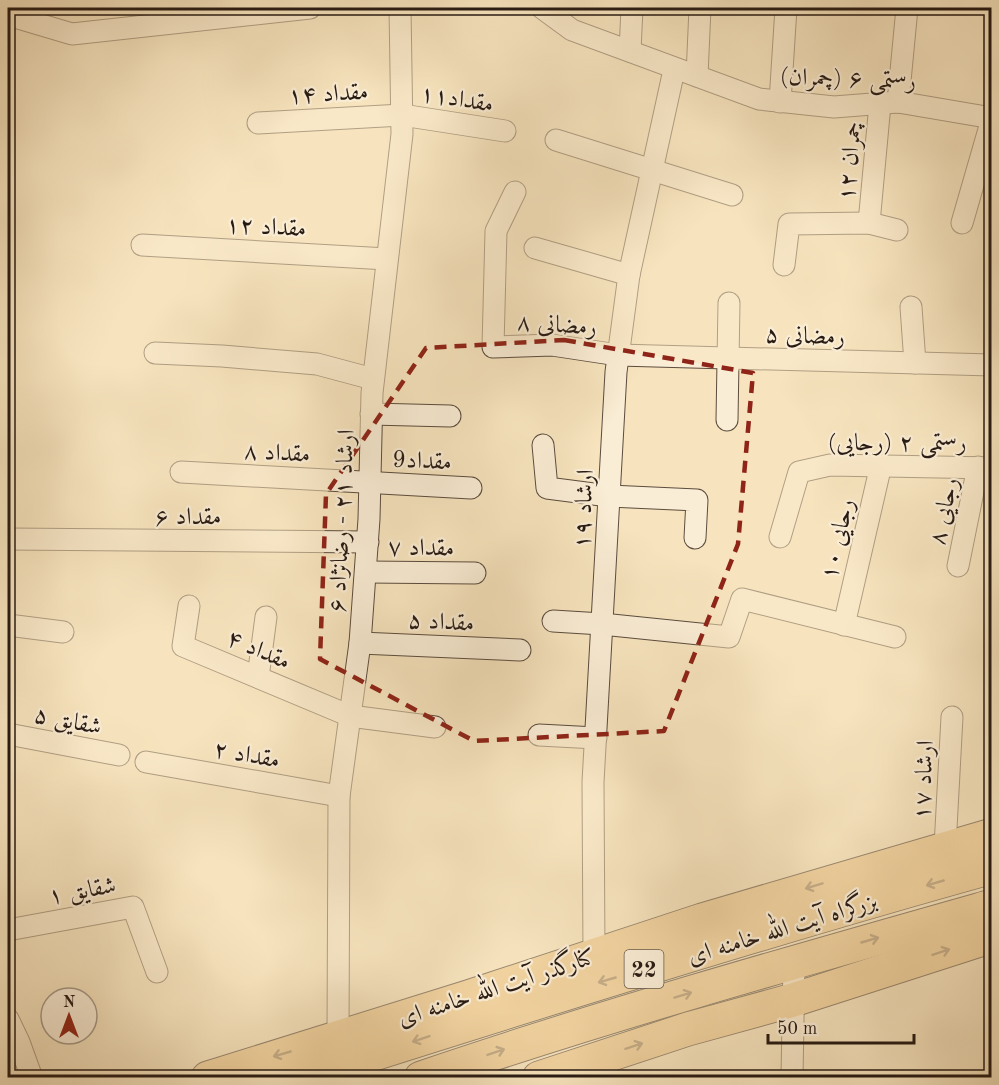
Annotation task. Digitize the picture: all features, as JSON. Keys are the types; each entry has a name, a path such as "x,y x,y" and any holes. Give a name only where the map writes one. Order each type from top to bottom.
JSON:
{"highway":[{"path":"860,888 945,847 992,835"},
{"name":"بزرگراه آیت الله خامنه ای","path":"298,1077 339,1051 704,935 860,888 992,867"},
{"name":"بزرگراه آیت الله خامنه ای","path":"421,1077 518,1044 992,906"},
{"name":"کنارگذر آیت الله خامنه ای","path":"208,1077 339,1051 594,957 704,935"},
{"path":"539,1077 688,1029 793,1000 992,936"},
{"path":"573,1028 584,1062"}],"street":[{"path":"8,15 72,34 310,8"},
{"name":"ارشاد ۲۱ - رضانژاد ۶","path":"339,1051 339,796 360,643 368,542 373,379 402,134 400,8"},
{"name":"رستمی ۶ (چمران)","path":"542,8 572,30 674,70 759,99 834,107 889,103 992,118"},
{"path":"630,51 632,8"},
{"path":"697,76 700,8"},
{"path":"780,102 786,8"},
{"name":"چمران ۱۲","path":"869,223 907,8"},
{"name":"ارشاد ۱۹","path":"594,957 593,782 618,355 629,275 654,170 674,70"},
{"name":"مقداد ۱۴","path":"258,123 402,114"},
{"name":"مقداد۱۱","path":"402,114 505,131"},
{"path":"962,223 992,118"},
{"path":"556,140 732,195"},
{"name":"رمضانی ۸","path":"515,192 496,231 493,347 552,345 618,355"},
{"path":"784,265 789,224 869,223 897,230"},
{"name":"مقداد ۱۲","path":"142,245 387,259"},
{"path":"535,248 629,275"},
{"path":"727,420 729,303"},
{"path":"911,307 915,363"},
{"path":"155,353 317,364 373,379"},
{"name":"رمضانی ۵","path":"618,355 992,365"},
{"path":"371,414 450,416"},
{"path":"543,445 547,488 609,496 697,500 695,538"},
{"name":"رستمی ۲ (رجایی)","path":"780,537 799,472 830,465 985,468"},
{"name":"رجایی ۱۰","path":"844,625 881,465"},
{"name":"رجایی ۸","path":"958,566 985,468"},
{"name":"مقداد ۸","path":"181,472 370,483"},
{"name":"مقداد9","path":"370,483 471,488"},
{"name":"مقداد ۶","path":"8,539 368,542"},
{"name":"مقداد ۷","path":"366,572 475,573"},
{"path":"553,621 729,636 742,599 895,638"},
{"name":"مقداد ۴","path":"189,606 183,646 350,716 435,727"},
{"path":"258,677 266,617"},
{"path":"8,625 63,632"},
{"name":"مقداد ۵","path":"360,643 520,650"},
{"name":"ارشاد ۱۷","path":"945,847 952,717"},
{"name":"شقایق ۵","path":"8,735 119,755"},
{"path":"540,735 596,738"},
{"name":"مقداد ۲","path":"146,762 339,796"},
{"name":"شقایق ۱","path":"8,930 133,907 157,972"},
{"path":"792,1077 794,962"},
{"path":"8,1019 32,1077"}],"highlighted area":[{"path":"564,340 753,373 738,544 664,731 474,741 320,659 326,494 426,348"}]}
